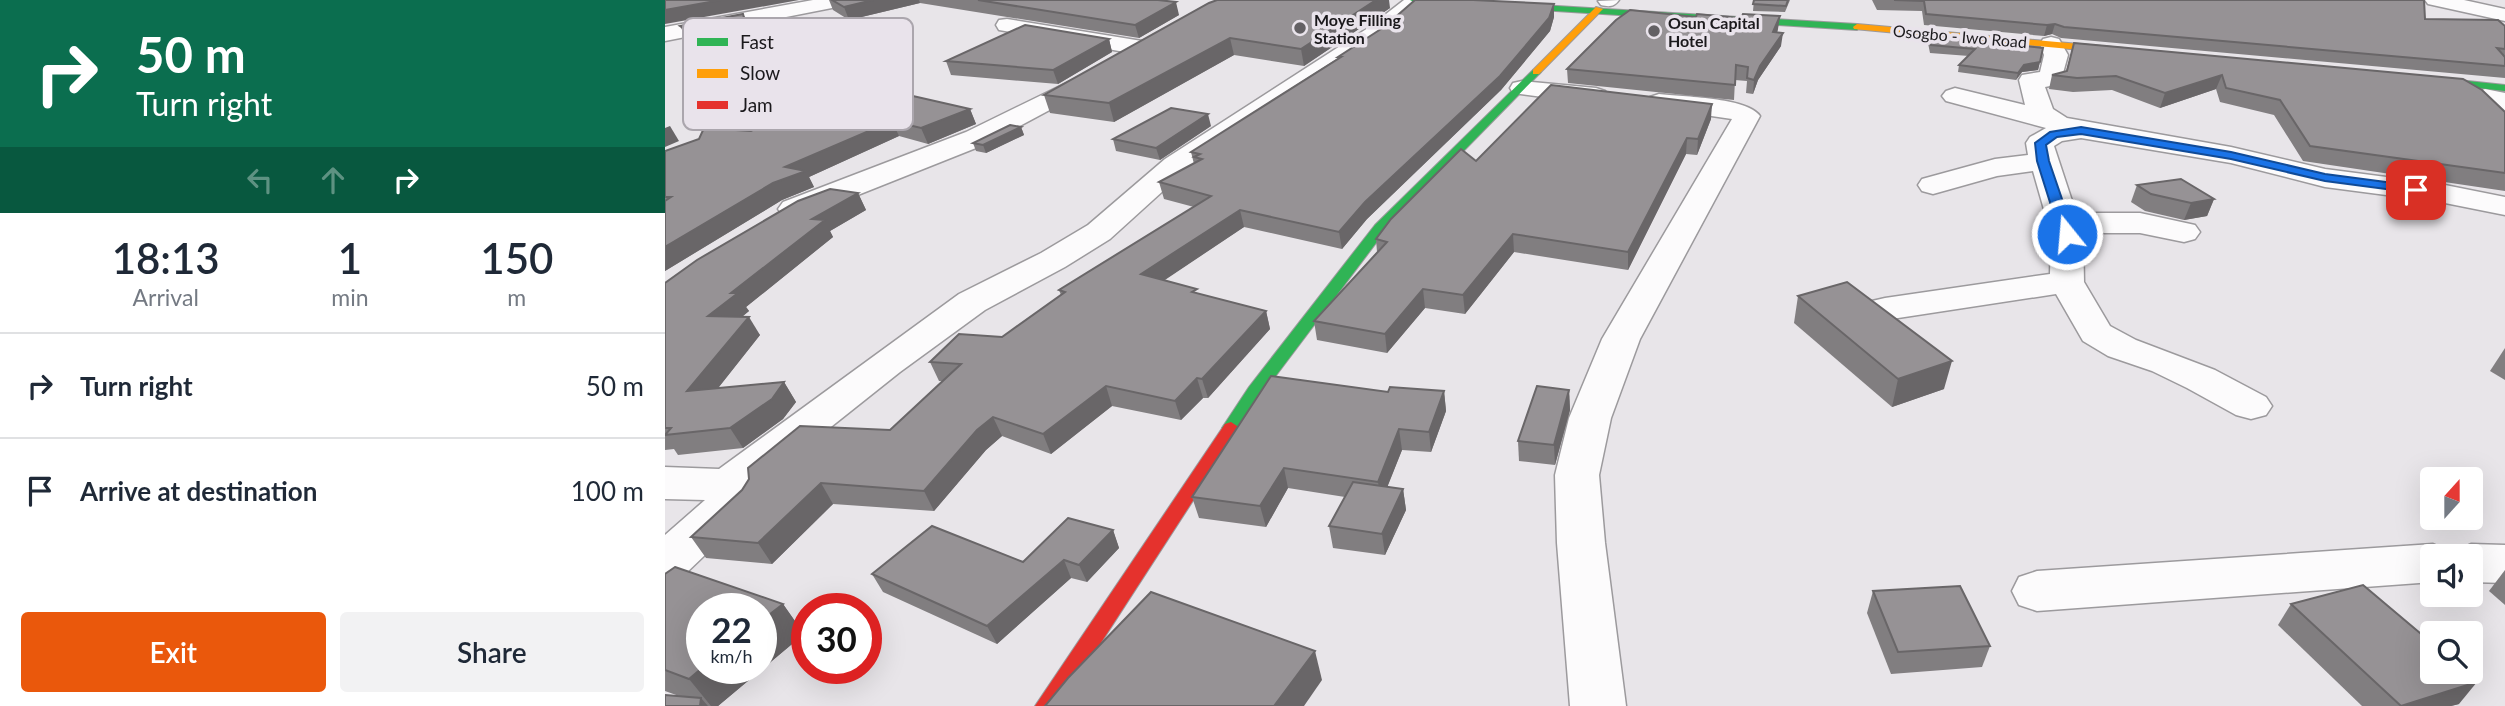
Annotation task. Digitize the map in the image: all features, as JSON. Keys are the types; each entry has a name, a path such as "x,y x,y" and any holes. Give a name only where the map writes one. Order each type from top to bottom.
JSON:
{"main road":[{"name":"Osogbo - Iwo Road","path":"1415,0 1605,4 1787,12 2144,48 2051,44 1785,21 1605,4 1582,0"},
{"path":"1047,706 1255,391 1380,228 1605,4"},
{"path":"2461,83 2411,73 2501,98"}],"street":[{"path":"757,18 842,0"},
{"path":"728,485 886,364 972,303 1099,232 1175,165 1376,33 1415,0"},
{"path":"2435,0 2505,15"},
{"path":"1007,24 1142,48"},
{"path":"665,34 683,31"},
{"path":"773,221 795,209 975,138 1059,96 1166,34"},
{"path":"2051,44 2056,55 2051,79 2031,80 2037,106 2056,134 2067,234 2067,282 2097,333 2105,340 2166,363 2251,406"},
{"path":"2461,83 2501,98"},
{"path":"1522,88 1731,110 1747,116 1621,339 1590,418 1577,475 1581,543 1598,706"},
{"path":"1955,96 2056,134 2231,155 2325,177 2440,193 2505,206"},
{"path":"1933,185 1995,168 2056,134"},
{"path":"2064,223 2140,223 2184,232"},
{"path":"1885,309 2067,282"},
{"path":"665,483 728,485 738,489 737,498 665,564"},
{"path":"2037,591 2420,564"},
{"path":"2483,564 2505,564"}],"building":[{"path":"665,0 721,0 665,10"},
{"path":"832,0 873,0 844,7"},
{"path":"978,0 1158,0 1176,2 1135,25"},
{"path":"1217,0 1376,0 1301,49 1230,38 1109,103 1044,95 1209,3"},
{"path":"1415,0 1554,4 1549,18 1500,76 1365,202 1339,232 1240,210 1141,274 1197,289 1192,292 1266,311 1202,379 1197,378 1175,401 1106,386 1043,434 993,417 977,430 924,491 821,483 758,543 691,537 742,490 749,479 748,468 800,426 890,430 961,364 930,362 959,334 1002,337 1065,292 1059,290 1211,196 1159,182 1202,159 1194,157 1200,154 1191,152 1341,57 1338,57 1384,27"},
{"path":"1754,0 1788,0 1786,6 1753,4"},
{"path":"1894,0 2424,0 2425,19 2498,20 2505,26 2505,49 2497,48 2505,57 2505,66 1926,14 1924,1"},
{"path":"1630,10 1696,17 1697,14 1741,18 1743,14 1780,16 1773,32 1783,33 1760,66 1754,80 1747,78 1748,67 1736,65 1735,85 1567,69 1616,20"},
{"path":"743,14 744,18 722,18"},
{"path":"1025,25 1109,39 1053,70 946,61"},
{"path":"1929,36 2043,48 2040,62 2024,65 2018,73 1959,65 1975,49 1931,45"},
{"path":"2074,43 2463,79 2482,90 2505,112 2505,173 2310,146 2280,100 2226,88 2222,75 2165,93 2116,76 2077,78 2052,75 2067,71"},
{"path":"1551,85 1712,104 1698,139 1687,138 1628,252 1513,234 1463,295 1423,289 1385,334 1314,321 1387,242 1376,239 1391,219 1461,149 1476,161"},
{"path":"913,96 970,109 921,128 913,126"},
{"path":"1171,108 1208,114 1156,148 1113,139"},
{"path":"1010,125 1021,127 983,145 973,143"},
{"path":"703,130 871,130 785,167 806,171 773,183 665,247 665,201 671,197 665,197 665,151 699,139"},
{"path":"2181,179 2214,199 2191,203 2151,194 2137,185"},
{"path":"830,189 858,193 812,219 825,220 731,293 738,293 708,316 749,317 687,391 784,382 772,399 730,428 665,435 671,428 665,428 665,283 697,260 798,201"},
{"path":"1847,282 1952,361 1898,379 1798,296"},
{"path":"1271,376 1388,392 1390,387 1444,391 1429,432 1399,429 1378,482 1284,468 1260,506 1192,497"},
{"path":"1537,386 1569,390 1554,445 1518,441"},
{"path":"1353,482 1403,489 1382,534 1329,526"},
{"path":"1068,518 1113,530 1079,565 1064,560 987,626 872,574 932,526 1023,562"},
{"path":"675,567 751,593 686,593 686,678 665,670 665,574"},
{"path":"2363,585 2420,633 2420,684 2471,684 2401,706 2291,604"},
{"path":"1960,586 1990,646 1898,652 1873,591"},
{"path":"1151,592 1315,651 1274,706 1045,706 1068,678"},
{"path":"665,695 701,698 700,706 665,706"}],"traffic: fast":[{"path":"1414,0 1857,27"},
{"path":"1231,428 1255,391 1380,228 1536,72"},
{"path":"2421,79 2505,88"}],"traffic: slow":[{"path":"1536,72 1599,9"},
{"path":"1857,27 2124,51"}],"traffic: jam":[{"path":"1047,706 1231,428"}],"place":[{"name":"Moye Filling Station","path":"1300,28"},
{"name":"Osun Capital Hotel","path":"1654,31"}],"route":[{"path":"2067,234 2043,161 2041,143 2054,134 2081,130 2231,155 2325,177 2416,190"}]}
